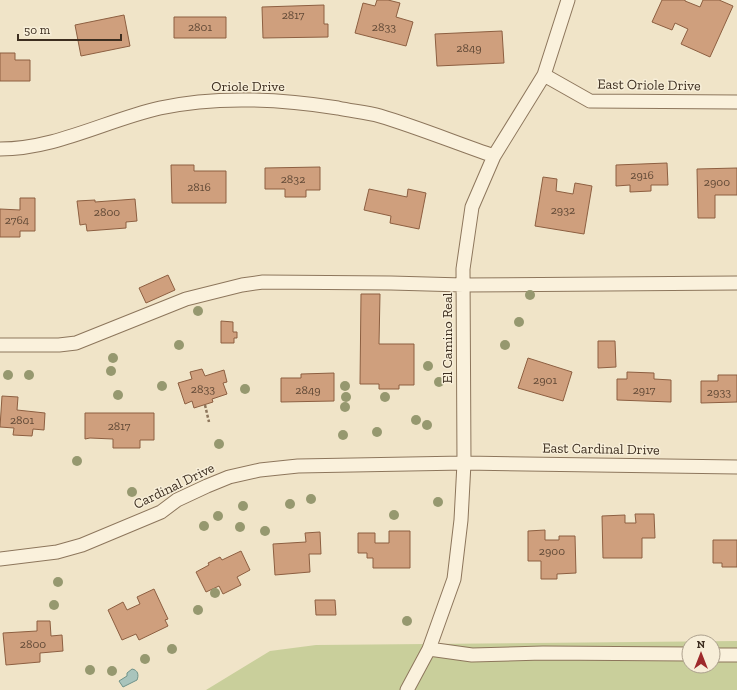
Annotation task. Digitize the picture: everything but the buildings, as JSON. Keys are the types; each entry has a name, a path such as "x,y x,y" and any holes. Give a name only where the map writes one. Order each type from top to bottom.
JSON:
{"street":[{"name":"El Camino Real","path":"407,690 429,649 454,579 461,520 464,463 463,269 472,207 494,156 544,74 568,0"},
{"name":"East Oriole Drive","path":"544,74 590,101 737,102"},
{"name":"Oriole Drive","path":"0,149 47,144 160,108 197,102 261,99 312,104 378,115 494,156"},
{"path":"0,345 59,345 76,342 186,299 242,285 263,282 463,285 737,283"},
{"name":"East Cardinal Drive","path":"464,463 737,467"},
{"name":"Cardinal Drive","path":"0,560 57,552 82,545 161,512 177,500 207,486 229,477 260,470 298,466 464,463"},
{"path":"429,649 472,655 543,653 681,654"},
{"path":"721,655 737,655"}],"path":[{"path":"204,405 209,422"}],"green space":[{"path":"721,641 737,641 737,690 206,690 270,651 316,645 681,642 681,674 721,674"}],"water":[{"path":"132,669 136,670 138,673 137,680 123,687 119,681 127,676 127,673"}]}
